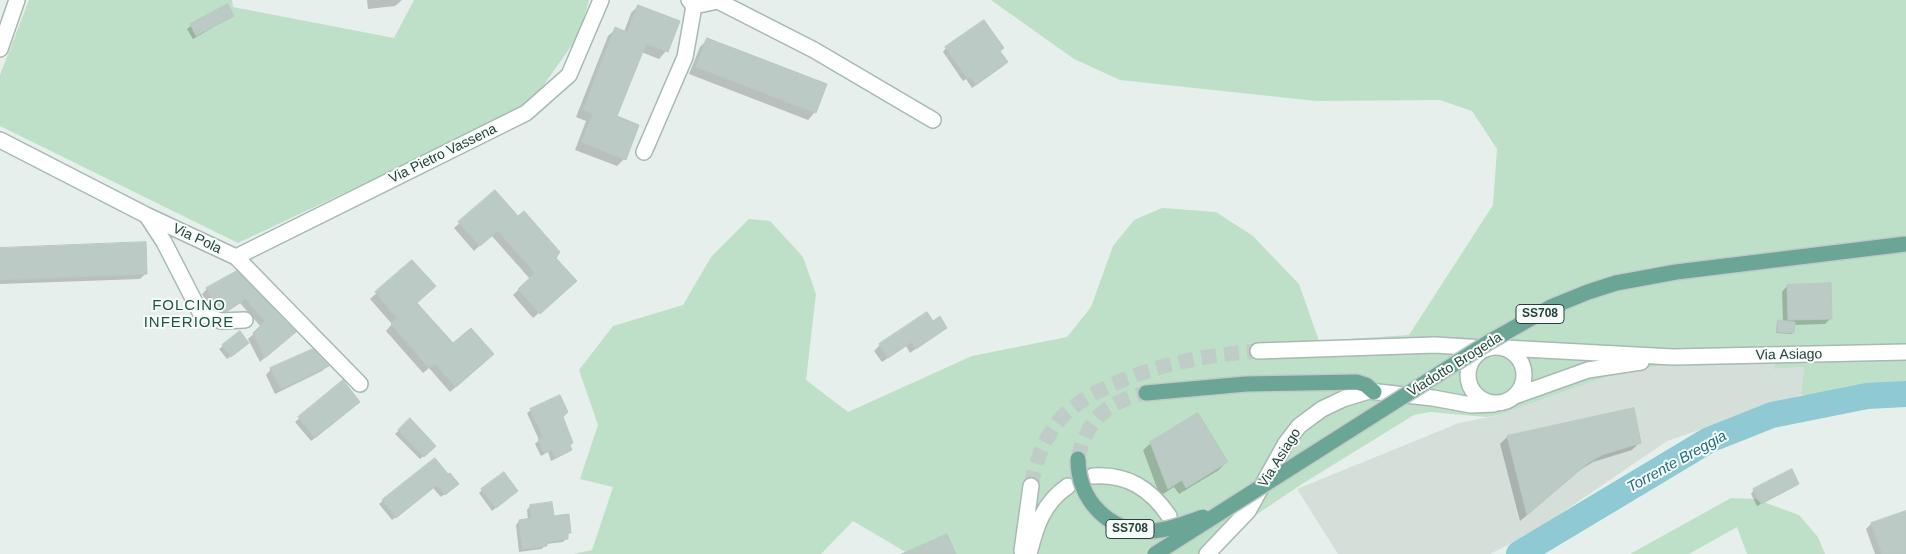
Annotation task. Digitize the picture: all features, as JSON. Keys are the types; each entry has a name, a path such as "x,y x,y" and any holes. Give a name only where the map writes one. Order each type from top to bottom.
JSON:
{"main road":[{"name":"Viadotto Brogeda","path":"1156,554 1490,342 1551,307 1616,283 1667,273 1906,244"},
{"path":"1146,393 1238,384 1357,382 1366,385 1374,392"},
{"name":"SS708","path":"1078,459 1081,484 1091,503 1107,519 1126,528 1150,531 1165,530 1221,512"}],"street":[{"path":"0,49 17,0"},
{"name":"Via Pietro Vassena","path":"236,257 526,113 569,75 601,0"},
{"path":"644,152 685,57 692,3 718,1 814,50 933,120"},
{"name":"Via Pola","path":"0,140 146,215 236,257 360,384"},
{"path":"146,215 164,242 201,314 221,321 245,320"},
{"path":"1258,351 1435,345 1464,348 1488,348 1505,348 1516,355 1523,367 1524,373 1523,384 1515,396 1506,402 1494,404 1485,401 1477,396 1468,381 1472,362 1476,356 1488,348"},
{"name":"Via Asiago","path":"1505,348 1673,357 1906,352"},
{"name":"Via Asiago","path":"1515,396 1588,370 1673,357"},
{"name":"Via Asiago","path":"1207,554 1248,511 1298,426 1322,409 1343,399 1369,392 1433,398 1471,405 1494,404"},
{"name":"SS708","path":"1093,476 1117,477 1140,486 1160,502 1169,516"},
{"path":"1022,554 1031,486"},
{"path":"1029,554 1044,509 1054,497 1068,486"}],"shaded area":[{"path":"1776,361 1773,369 1804,367 1801,395 1667,441 1535,531 1490,554 1338,554 1297,489 1459,423 1499,415 1608,376 1680,362"}],"green space":[{"path":"29,0 232,0 233,7 394,38 414,0 589,0 579,35 529,106 238,243 0,126 0,75"},
{"path":"991,0 1906,0 1906,404 1801,395 1804,367 1773,369 1776,362 1680,362 1608,376 1499,415 1486,417 1430,412 1414,415 1302,484 1198,554 909,554 853,521 821,554 573,554 592,550 613,487 580,479 598,425 579,370 613,326 683,305 711,257 749,219 770,221 803,257 816,294 806,380 848,412 972,356 1067,337 1091,307 1113,246 1134,220 1162,208 1216,212 1253,236 1299,284 1319,341 1409,335 1493,205 1497,149 1472,111 1440,100 1316,101 1120,80 1074,59"},
{"path":"1731,498 1755,499 1799,515 1818,537 1825,554 1747,554 1737,527 1689,554 1630,554"}],"building":[{"path":"228,4 234,16 196,36 190,24"},
{"path":"638,5 680,21 668,52 646,44 617,116 639,125 626,160 581,142 593,114 583,110 615,27 627,32"},
{"path":"984,20 1004,48 1000,51 1008,62 976,85 970,77 967,78 945,47"},
{"path":"707,38 827,84 816,113 696,67"},
{"path":"495,190 518,216 524,211 560,252 556,258 577,281 540,314 518,289 535,273 498,231 480,246 458,222"},
{"path":"146,242 147,274 0,280 0,248"},
{"path":"412,260 436,286 417,303 453,343 471,328 494,354 456,387 435,364 429,368 391,324 397,318 375,292"},
{"path":"237,271 296,332 265,358 253,333 265,321 246,299 227,311 220,311 206,288"},
{"path":"1831,283 1832,319 1788,320 1787,285"},
{"path":"927,312 933,321 940,316 947,328 916,349 912,342 888,358 879,344"},
{"path":"1778,320 1795,322 1794,333 1777,332"},
{"path":"240,331 249,343 231,357 222,345"},
{"path":"313,349 329,366 281,389 270,368"},
{"path":"343,380 360,402 315,438 298,417"},
{"path":"560,395 568,412 563,417 573,443 570,445 572,450 555,458 552,450 544,453 538,439 543,437 530,409"},
{"path":"1634,408 1641,443 1602,455 1588,463 1527,515 1507,436"},
{"path":"1198,413 1228,462 1186,488 1182,480 1168,489 1150,442"},
{"path":"410,418 436,446 424,457 398,430"},
{"path":"435,458 459,484 445,495 437,485 396,518 382,500"},
{"path":"1792,469 1799,484 1761,504 1753,489"},
{"path":"504,472 518,491 496,508 481,489"},
{"path":"552,502 554,516 569,514 571,533 568,533 568,539 547,542 547,546 522,549 519,520 531,518 530,505"},
{"path":"1906,511 1906,554 1882,554 1871,523"},
{"path":"947,534 956,554 902,554"}],"waterway":[{"name":"Torrente Breggia","path":"1519,554 1709,440 1772,415 1867,396 1906,394"}],"tunnel":[{"path":"1031,486 1040,453 1052,430 1067,412 1084,399 1122,380 1160,367 1179,362 1258,351"},
{"path":"1078,459 1087,433 1101,414 1120,401 1146,393"}],"district":[{"name":"FOLCINO INFERIORE","path":"189,314"}]}
